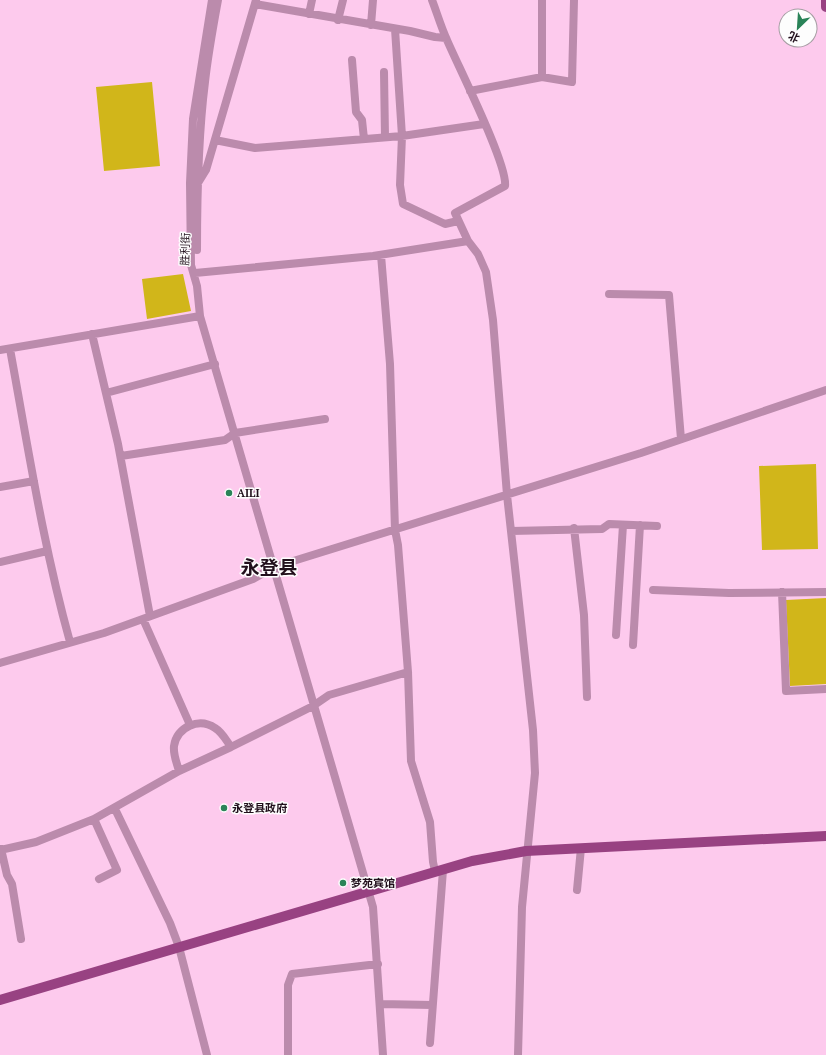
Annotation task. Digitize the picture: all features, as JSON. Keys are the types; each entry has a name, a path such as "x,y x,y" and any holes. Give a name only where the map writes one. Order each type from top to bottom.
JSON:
{"main road":[{"path":"826,0 826,7"},
{"path":"0,1000 472,861 526,851 826,836"}],"street":[{"name":"胜利街","path":"195,273 191,265 190,190 193,119 212,0"},
{"name":"胜利街","path":"195,273 197,184 205,81 218,0"},
{"path":"309,14 312,0"},
{"path":"338,20 342,0"},
{"path":"371,25 373,0"},
{"path":"432,0 446,38 498,158 505,181 504,186 454,213 468,242 478,254 486,272 493,320 507,494 533,730 535,773 526,851 522,907 518,1055"},
{"path":"542,0 542,77"},
{"path":"470,91 542,77 572,82 574,0"},
{"path":"197,184 206,170 256,2 274,4 309,14 338,20 446,38"},
{"path":"395,29 402,136 400,185 403,204 445,224 458,221"},
{"path":"352,60 356,112 362,120 364,139"},
{"path":"384,72 385,137"},
{"path":"215,140 255,148 402,136 484,124"},
{"path":"382,1055 378,964 373,907 200,316 195,273 381,254 468,242"},
{"path":"381,254 390,364 395,530 398,545 408,672 410,761 430,822 432,862 439,871 430,1043"},
{"path":"609,294 669,295 681,439"},
{"path":"0,350 200,316"},
{"path":"92,334 121,456 147,617 190,725"},
{"path":"10,349 47,551 70,642"},
{"path":"106,393 215,364"},
{"path":"0,663 104,633 253,579 274,567 681,439 826,390"},
{"path":"121,456 225,440 235,433 325,419"},
{"path":"0,487 34,481"},
{"path":"511,530 574,528 602,529 608,524 656,526"},
{"path":"616,635 623,525"},
{"path":"633,645 640,526"},
{"path":"574,528 584,615 587,697"},
{"path":"0,562 47,551"},
{"path":"653,590 729,593 826,592"},
{"path":"782,592 786,691 826,689"},
{"path":"21,939 12,884 7,875 1,850 36,842 94,819 115,809 179,771 313,706 329,695 408,672"},
{"path":"179,771 174,756 174,744 180,733 190,725 204,724 212,726 220,732 231,747"},
{"path":"115,809 170,923 179,947 207,1055"},
{"path":"94,819 117,870 98,879"},
{"path":"577,890 580,848"},
{"path":"288,1055 288,986 292,974 378,964"},
{"path":"380,1004 432,1005"}],"shaded area":[{"path":"152,82 160,166 104,171 96,87"},
{"path":"183,274 191,311 147,319 142,279"},
{"path":"816,464 818,549 762,550 759,466"},
{"path":"826,598 826,684 790,686 786,600"}],"place":[{"name":"AILI","path":"229,493"},
{"name":"永登县政府","path":"224,808"},
{"name":"梦苑宾馆","path":"343,883"}],"district":[{"name":"永登县","path":"269,566"}]}
